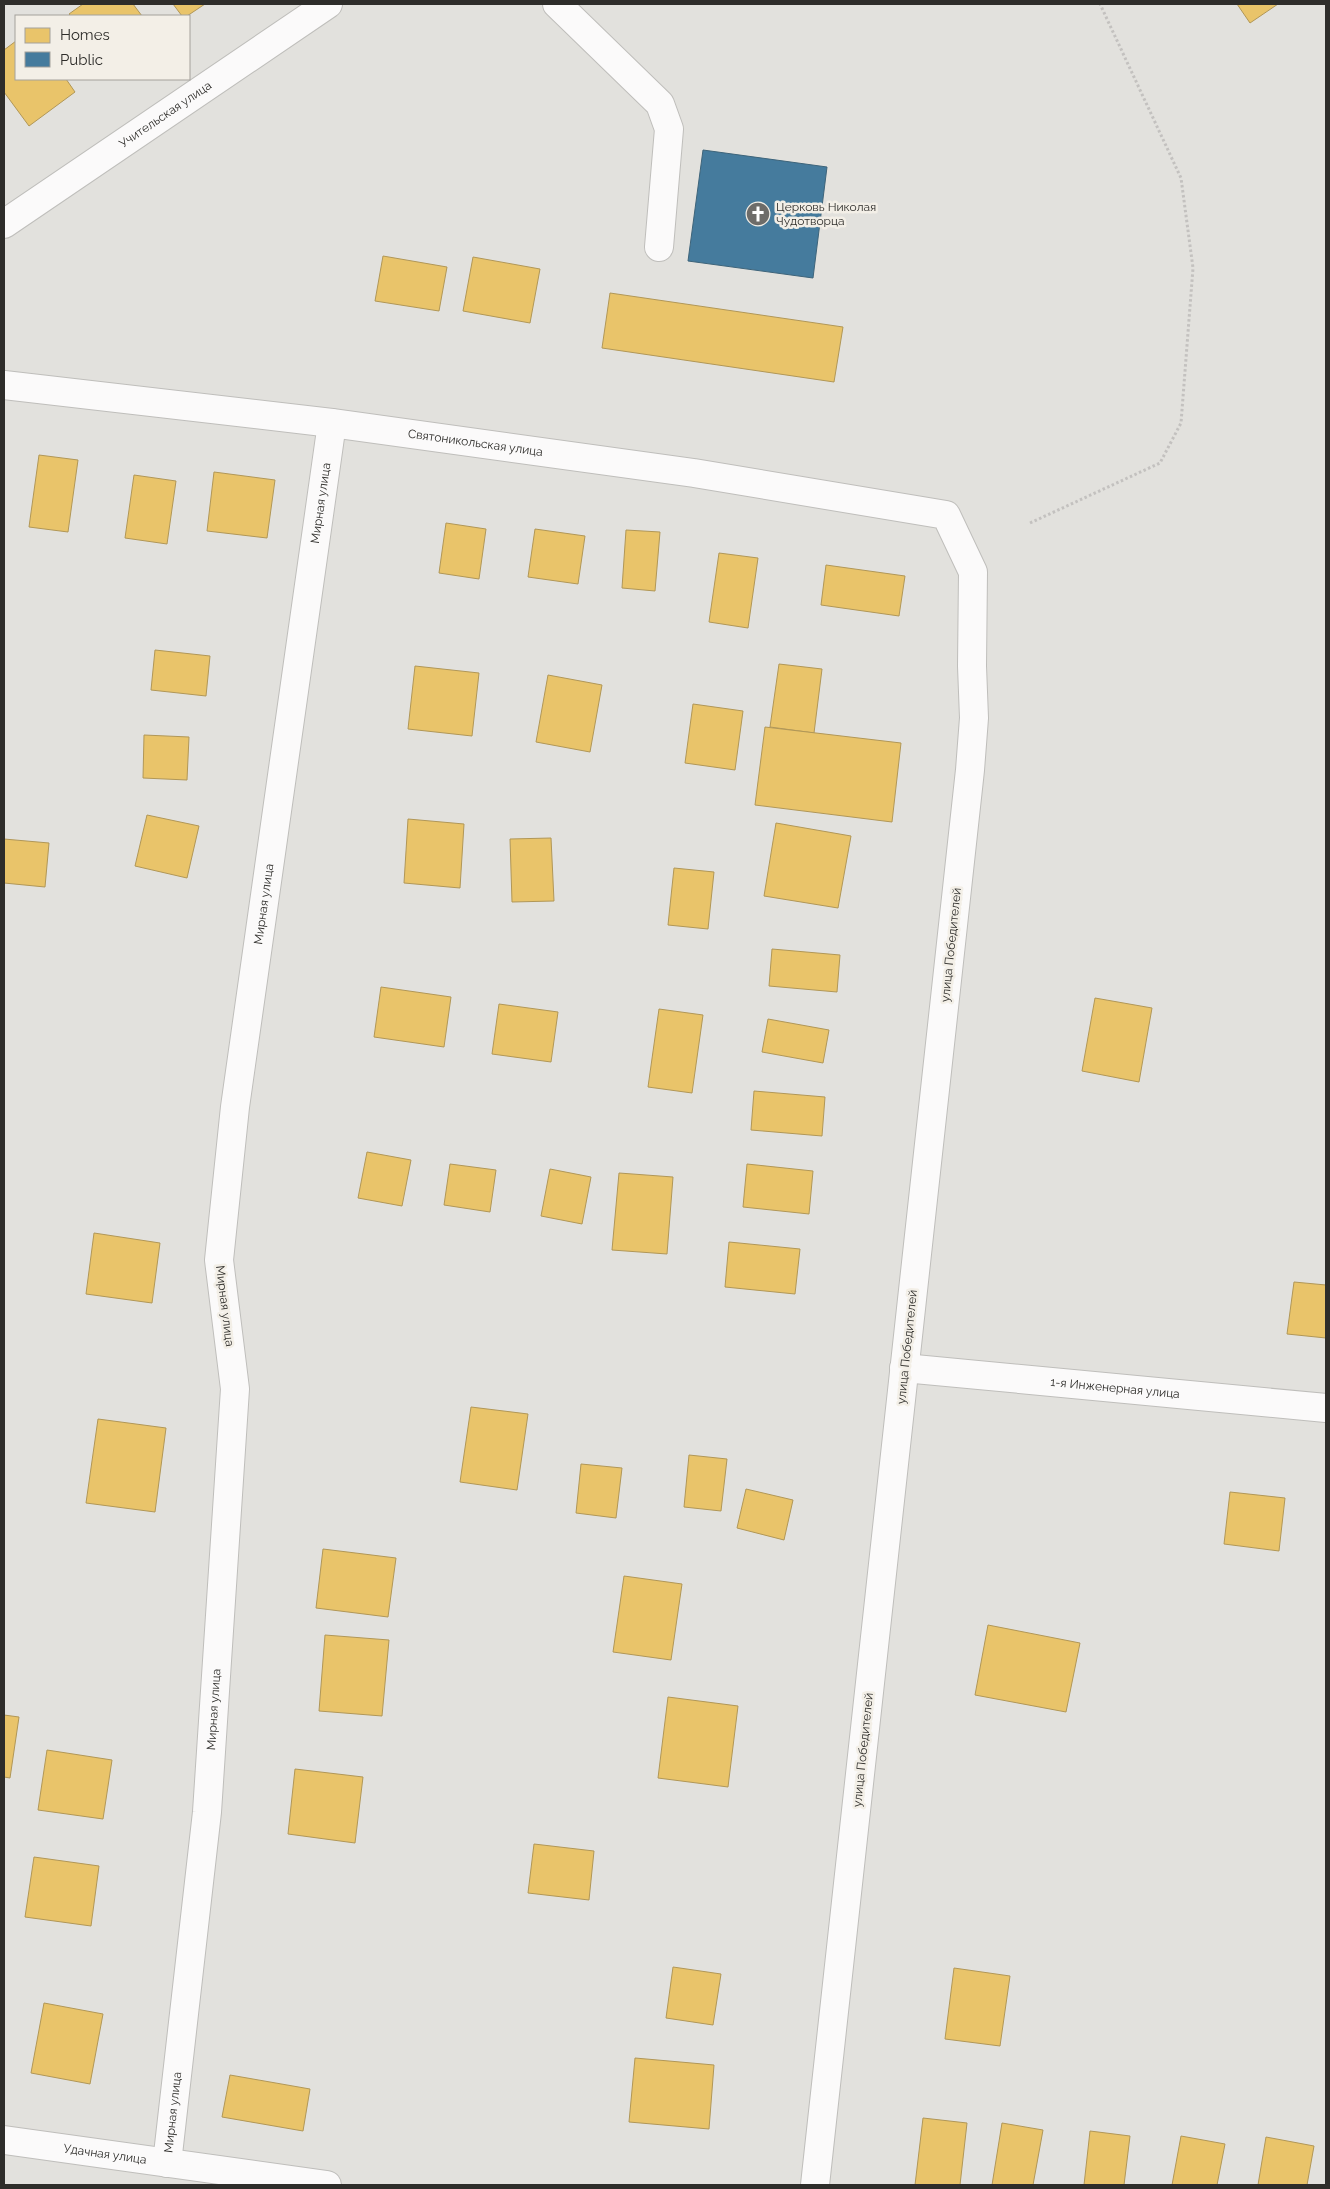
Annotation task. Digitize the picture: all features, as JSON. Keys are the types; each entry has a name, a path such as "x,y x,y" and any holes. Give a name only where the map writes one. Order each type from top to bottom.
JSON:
{"street":[{"name":"Учительская улица","path":"4,224 328,4"},
{"path":"557,4 660,104 669,129 659,247"},
{"name":"Святоникольская улица","path":"4,385 332,423 694,473 946,515"},
{"name":"Мирная улица","path":"167,2163 207,1812 235,1389 219,1260 235,1107 332,423"},
{"name":"улица Победителей","path":"815,2185 970,770 974,718 972,666 973,572 946,515"},
{"name":"1-я Инженерная улица","path":"904,1368 1326,1408"},
{"name":"Удачная улица","path":"4,2140 327,2185"}],"path":[{"path":"1030,523 1160,463 1181,423 1193,268 1182,178 1100,4"}],"building: Homes":[{"path":"83,4 133,4 141,15 70,15"},
{"path":"173,4 205,4 188,15 181,15"},
{"path":"1237,4 1278,4 1250,23"},
{"path":"15,42 15,80 67,80 75,92 29,126 4,92 4,50"},
{"path":"383,256 447,267 439,311 375,301"},
{"path":"473,257 540,269 530,323 463,311"},
{"path":"610,293 843,327 834,382 602,348"},
{"path":"39,455 78,460 68,532 29,527"},
{"path":"214,472 275,480 267,538 207,531"},
{"path":"134,475 176,481 167,544 125,538"},
{"path":"446,523 486,529 479,579 439,573"},
{"path":"535,529 585,536 578,584 528,577"},
{"path":"626,530 660,532 655,591 622,588"},
{"path":"719,553 758,558 748,628 709,622"},
{"path":"826,565 905,576 899,616 821,605"},
{"path":"155,650 210,656 206,696 151,690"},
{"path":"779,664 822,669 814,733 770,727"},
{"path":"415,666 479,673 472,736 408,729"},
{"path":"548,675 602,685 590,752 536,742"},
{"path":"693,704 743,711 735,770 685,763"},
{"path":"765,727 901,743 892,822 755,805"},
{"path":"144,735 189,737 187,780 143,778"},
{"path":"147,815 199,826 187,878 135,866"},
{"path":"408,819 464,824 460,888 404,883"},
{"path":"776,823 851,836 838,908 764,896"},
{"path":"551,838 554,901 512,902 510,839"},
{"path":"4,839 49,843 45,887 4,883"},
{"path":"674,868 714,872 708,929 668,925"},
{"path":"772,949 840,955 837,992 769,986"},
{"path":"381,987 451,997 444,1047 374,1037"},
{"path":"1095,998 1152,1008 1139,1082 1082,1071"},
{"path":"499,1004 558,1012 551,1062 492,1054"},
{"path":"659,1009 703,1015 692,1093 648,1087"},
{"path":"768,1019 829,1030 823,1063 762,1052"},
{"path":"754,1091 825,1097 822,1136 751,1130"},
{"path":"367,1152 411,1160 402,1206 358,1198"},
{"path":"450,1164 496,1170 490,1212 444,1205"},
{"path":"747,1164 813,1171 809,1214 743,1207"},
{"path":"550,1169 591,1177 582,1224 541,1216"},
{"path":"619,1173 673,1177 667,1254 612,1250"},
{"path":"94,1233 160,1243 152,1303 86,1294"},
{"path":"729,1242 800,1249 795,1294 725,1287"},
{"path":"1294,1282 1326,1285 1326,1338 1287,1334"},
{"path":"471,1407 528,1414 517,1490 460,1482"},
{"path":"98,1419 166,1428 155,1512 86,1503"},
{"path":"689,1455 727,1459 721,1511 684,1507"},
{"path":"581,1464 622,1468 616,1518 576,1513"},
{"path":"746,1489 793,1500 784,1540 737,1528"},
{"path":"1230,1492 1285,1498 1279,1551 1224,1544"},
{"path":"323,1549 396,1558 388,1617 316,1608"},
{"path":"624,1576 682,1584 671,1660 613,1652"},
{"path":"988,1625 1080,1643 1066,1712 975,1695"},
{"path":"325,1635 389,1640 382,1716 319,1711"},
{"path":"668,1697 738,1706 728,1787 658,1778"},
{"path":"4,1715 19,1717 10,1778 4,1777"},
{"path":"47,1750 112,1760 103,1819 38,1810"},
{"path":"295,1769 363,1777 355,1843 288,1834"},
{"path":"534,1844 594,1851 589,1900 528,1893"},
{"path":"34,1857 99,1866 91,1926 25,1917"},
{"path":"673,1967 721,1974 713,2025 666,2018"},
{"path":"954,1968 1010,1976 1000,2046 945,2039"},
{"path":"44,2003 103,2014 90,2084 31,2073"},
{"path":"635,2058 714,2065 709,2129 629,2122"},
{"path":"230,2075 310,2089 303,2131 222,2117"},
{"path":"923,2118 967,2123 960,2185 915,2185"},
{"path":"1002,2123 1043,2130 1033,2185 992,2185"},
{"path":"1090,2131 1130,2136 1124,2185 1084,2185"},
{"path":"1181,2136 1225,2144 1217,2185 1172,2185"},
{"path":"1266,2137 1314,2146 1307,2185 1258,2185"}],"building: Public":[{"name":"Церковь Николая Чудотворца","path":"703,150 827,167 813,278 688,261"}],"place":[{"name":"Церковь Николая Чудотворца","path":"758,214"}]}
